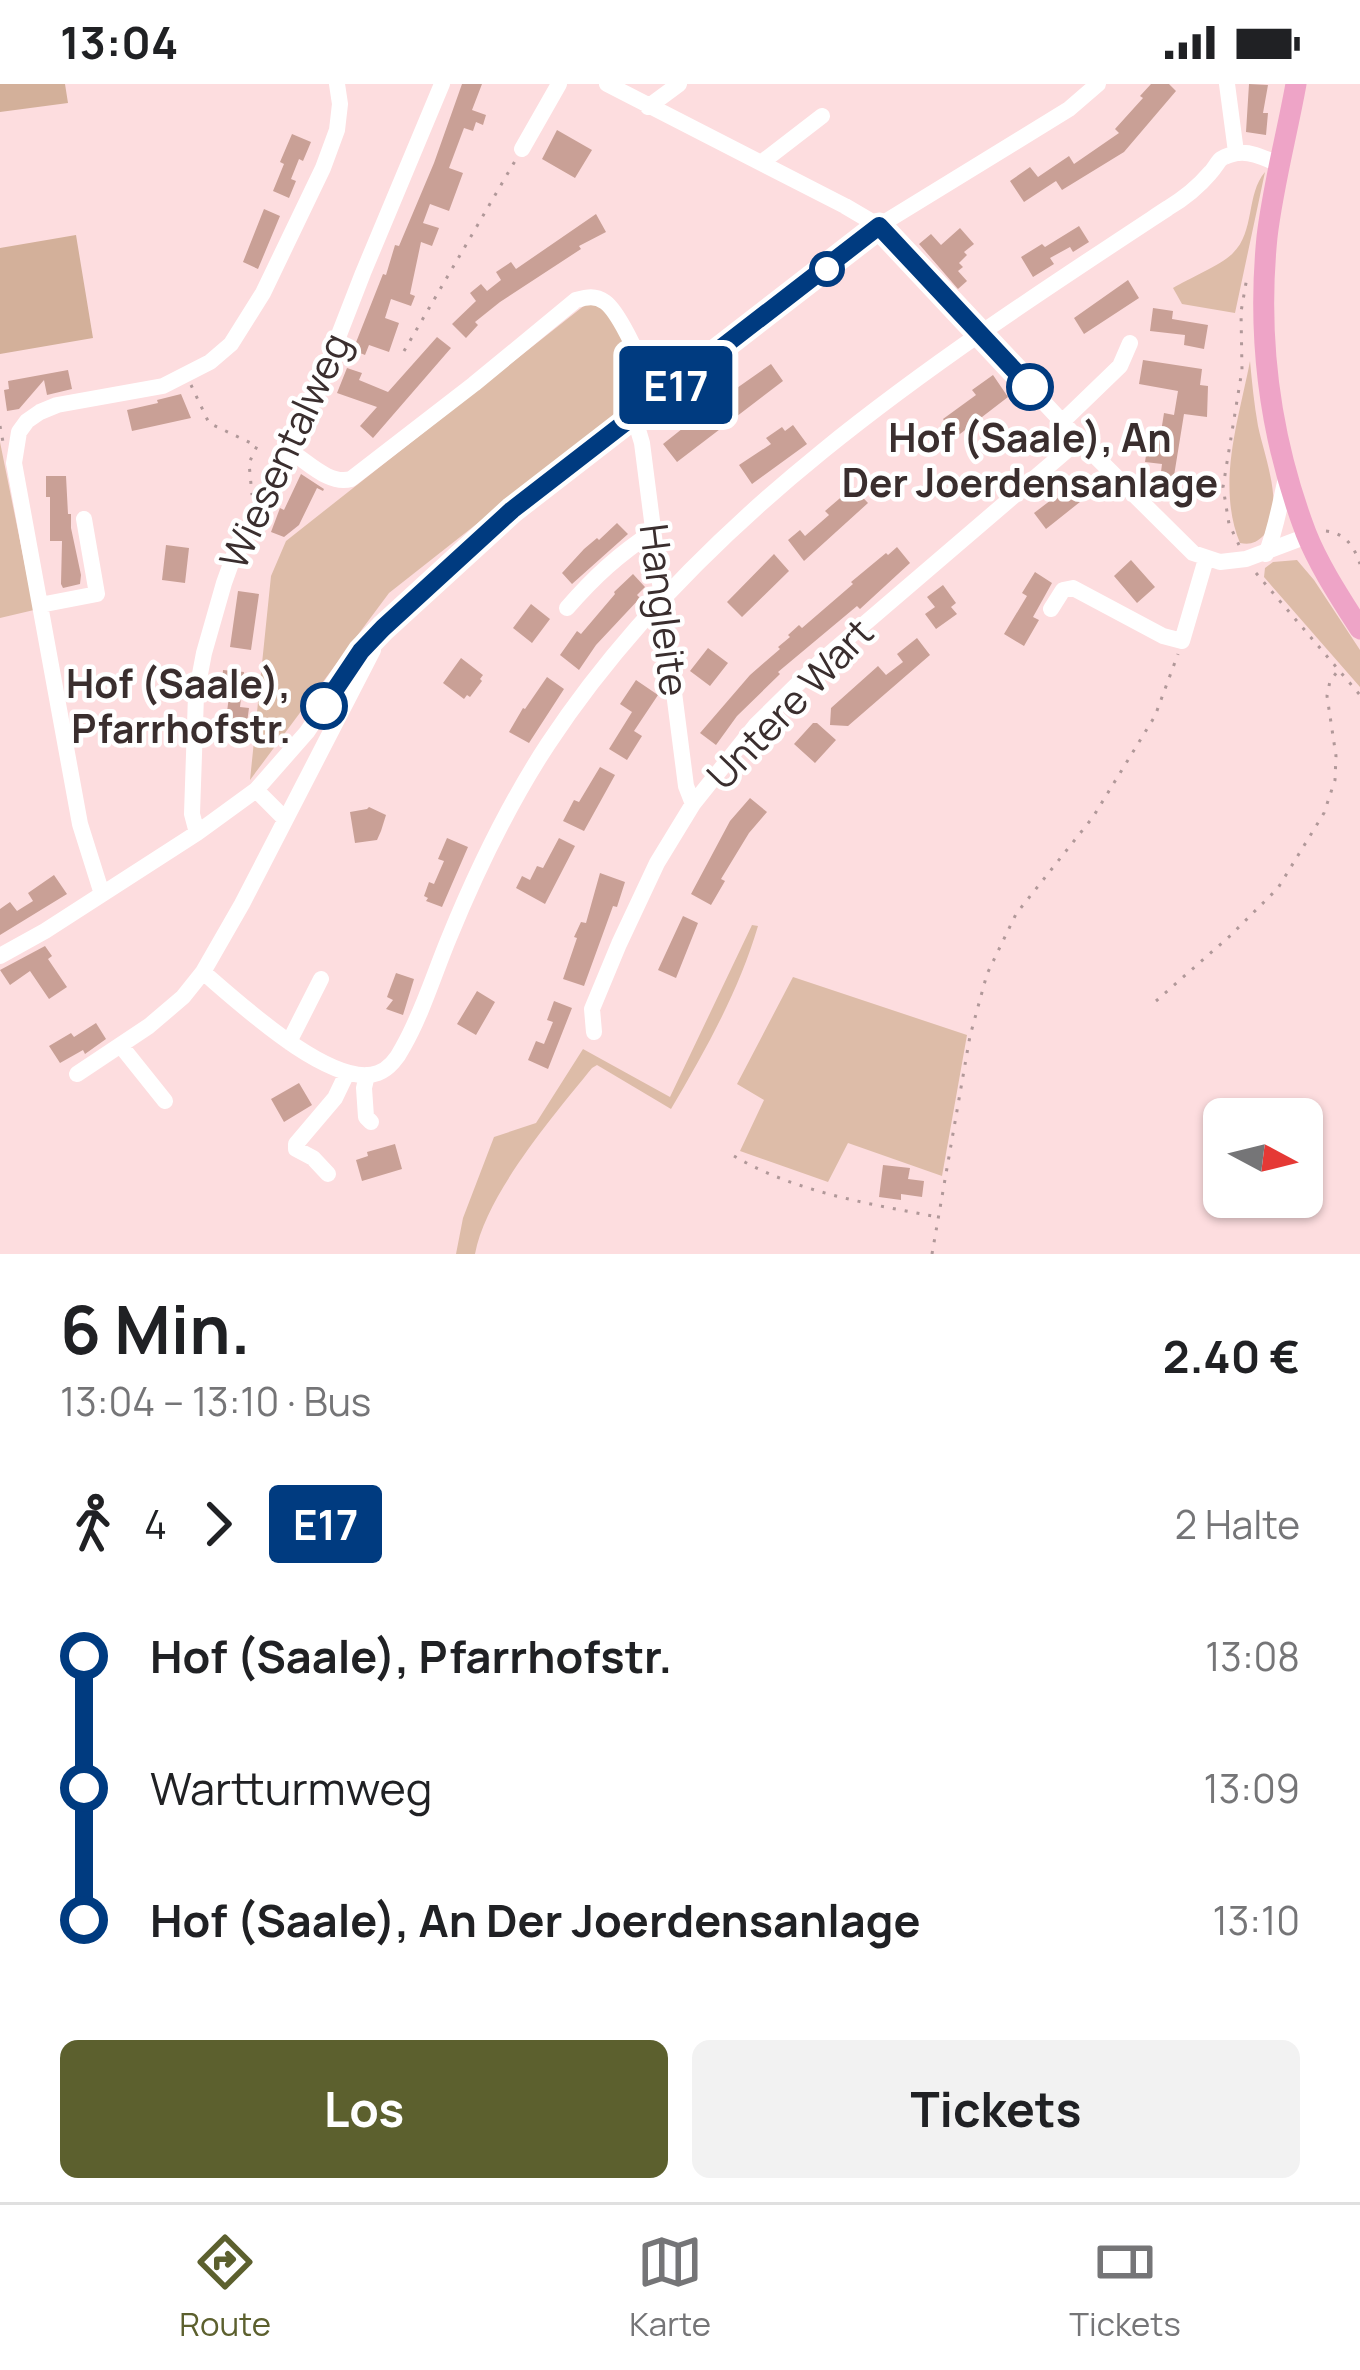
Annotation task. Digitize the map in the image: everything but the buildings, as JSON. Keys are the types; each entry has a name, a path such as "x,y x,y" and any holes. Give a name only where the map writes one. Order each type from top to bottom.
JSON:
{"main road":[{"path":"1296,84 1268,233 1265,368 1287,473 1312,545 1360,628"}],"street":[{"path":"102,894 80,824 14,450 27,421 40,412 132,384 163,386 210,362 231,344 323,168 337,130 337,84"},
{"name":"Wiesentalweg","path":"197,833 192,814 196,695 224,583 238,544 292,453 442,84"},
{"path":"522,149 559,84"},
{"path":"607,84 879,226 1079,440 1193,553 1220,562 1312,545"},
{"path":"648,107 679,84"},
{"path":"0,956 197,833 256,790 307,732 361,651 512,510 879,226 1069,109 1098,84"},
{"path":"1227,84 1236,152"},
{"path":"761,163 822,116"},
{"path":"203,972 289,1042 346,1073 367,1075 390,1066 404,1047 500,825 547,745 605,665 746,514 980,333 1174,204 1209,175 1220,159 1236,152 1281,165"},
{"path":"292,453 334,480 351,479 576,300 588,297 614,311 658,399"},
{"path":"1062,422 1120,366 1130,343"},
{"name":"Hangleite","path":"634,416 642,443 686,787 693,804"},
{"name":"Untere Wart","path":"594,1033 592,1009 657,863 693,804 757,725 820,662 1079,440"},
{"path":"1266,554 1280,517 1287,473"},
{"path":"40,605 98,595 84,519"},
{"path":"567,608 598,572 653,532"},
{"path":"1051,609 1063,590 1073,589 1163,636 1182,641 1206,559"},
{"path":"77,1074 183,997 203,972 383,628"},
{"path":"256,790 285,819"},
{"path":"289,1042 321,979"},
{"path":"121,1046 165,1101"},
{"path":"328,1174 296,1149 296,1144 335,1098 346,1073"},
{"path":"367,1075 366,1117 371,1122"}],"path":[{"path":"404,351 522,149"},
{"path":"1247,275 1241,312 1242,370 1222,487 1229,524 1246,559 1360,695"},
{"path":"186,376 209,423 257,446 249,464 256,514"},
{"path":"1312,545 1328,530 1340,534 1360,564"},
{"path":"932,1254 970,1036 999,944 1016,914 1093,817 1155,716 1182,641"},
{"path":"1156,1000 1278,888 1324,813 1335,780 1336,756 1327,696 1338,670"},
{"path":"734,1156 840,1198 938,1217"}],"shaded area":[{"path":"0,84 65,84 68,103 0,112"},
{"path":"1265,172 1235,313 1182,304 1173,288 1222,262 1240,244"},
{"path":"76,235 93,338 0,354 0,248"},
{"path":"590,301 607,306 648,389 389,593 250,780 271,576 286,541"},
{"path":"1250,361 1273,512 1264,535 1247,544 1240,543 1233,521 1230,475"},
{"path":"0,442 34,610 0,618"},
{"path":"1297,560 1360,650 1360,687 1264,577 1265,568 1273,562"},
{"path":"752,925 758,926 731,997 671,1109 597,1065 592,1068 507,1181 475,1254 456,1254 463,1218 494,1137 536,1123 583,1049 670,1097"},
{"path":"793,977 967,1035 942,1176 848,1143 828,1182 740,1151 764,1100 737,1084"}],"bus line":[{"name":"E17","path":"324,706 361,651 383,628 512,510 879,226 1030,387"}],"place":[{"name":"Hof (Saale), An Der Joerdensanlage","path":"1030,387"},
{"name":"Hof (Saale), Pfarrhofstr.","path":"324,706"}]}
